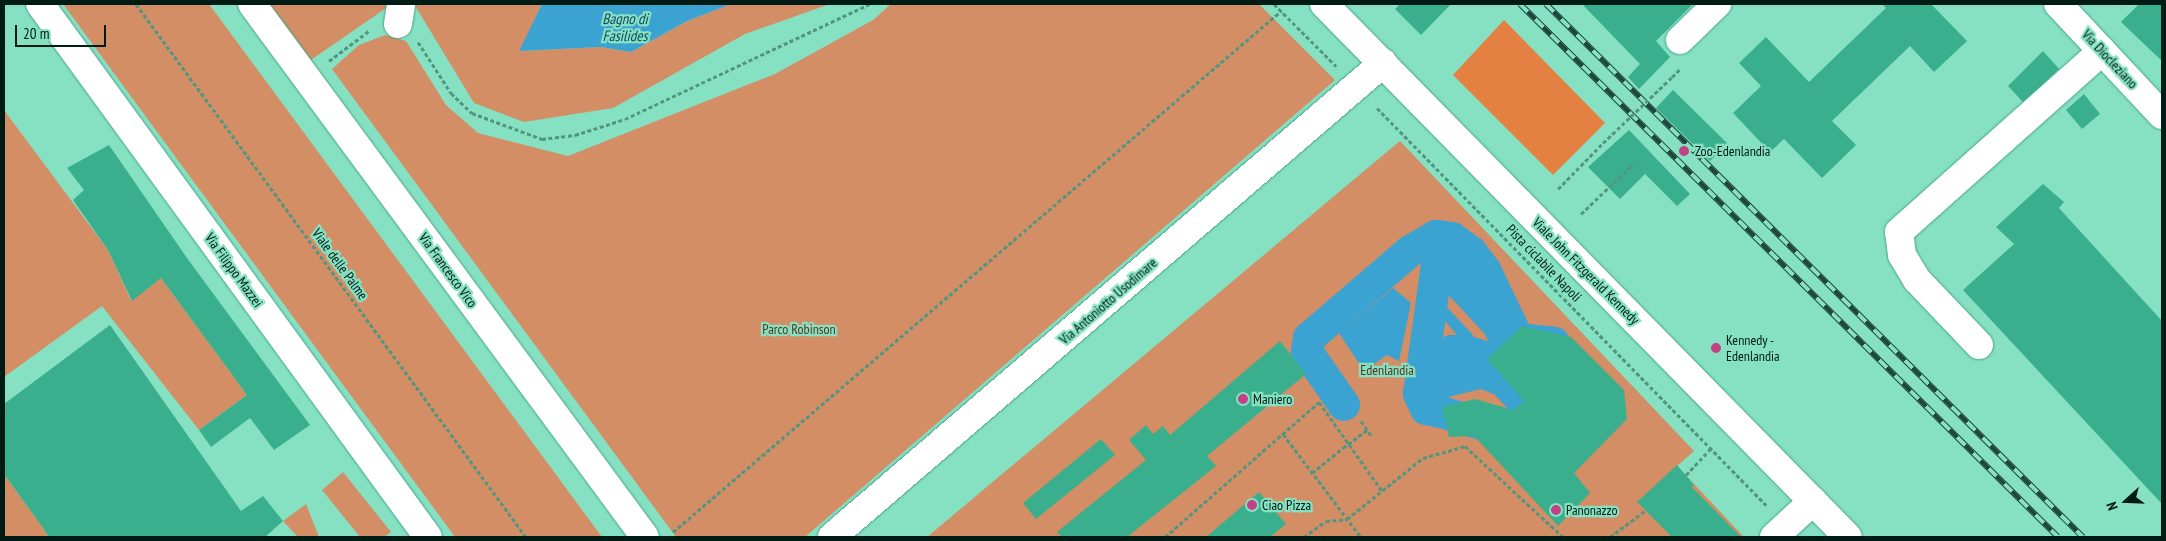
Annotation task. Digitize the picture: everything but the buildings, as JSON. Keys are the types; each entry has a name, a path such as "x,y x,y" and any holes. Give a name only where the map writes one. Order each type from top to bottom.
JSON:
{"street":[{"name":"Via Filippo Mazzei","path":"40,4 428,537"},
{"name":"Via Francesco Vico","path":"252,4 645,537"},
{"name":"Viale John Fitzgerald Kennedy","path":"1324,4 1848,537"},
{"path":"1680,40 1717,4"},
{"name":"Via Diocleziano","path":"2058,4 2162,115"},
{"path":"1979,345 1917,280 1902,255 1900,232 2102,51"},
{"name":"Via Antoniotto Usodimare","path":"832,537 1383,63"},
{"path":"1780,531 1813,501"}],"path":[{"name":"Viale delle Palme","path":"136,4 526,537"},
{"path":"306,77 370,29 400,14 423,46 451,93 472,113 542,138 575,135 625,119 869,4"},
{"name":"Pista ciclabile Napoli","path":"1274,4 1710,449 1780,531"},
{"path":"667,537 1280,11"},
{"path":"1558,189 1672,77"},
{"path":"1580,214 1633,164"},
{"path":"1165,537 1319,402 1382,491"},
{"path":"1361,421 1372,437"},
{"path":"1312,473 1367,430"},
{"path":"1283,434 1361,537"},
{"path":"1304,537 1326,521 1346,519 1423,458 1465,446 1563,537"},
{"path":"1686,475 1710,449"},
{"path":"1610,537 1646,510"}],"green space":[{"path":"63,4 209,4 602,537 455,537"},
{"path":"267,4 392,4 308,62"},
{"path":"414,4 542,4 520,51 601,47 631,52 687,21 731,4 830,4 745,34 613,108 524,122 474,103"},
{"name":"Parco Robinson","path":"891,4 1259,4 1335,80 805,537 676,537 332,69 359,45 385,35 406,41 446,105 478,133 568,156 775,74 873,20"},
{"path":"4,110 108,250 131,300 161,278 247,395 199,430 102,306 4,377"},
{"name":"Edenlandia","path":"1400,141 1694,451 1677,466 1744,537 927,537"},
{"path":"343,472 391,532 384,537 360,537 322,490"},
{"path":"4,474 48,535 45,537 4,537"},
{"path":"306,504 319,537 298,537 283,521"}],"shaded area":[{"path":"1504,20 1605,123 1553,175 1453,75"}],"water":[{"name":"Bagno di Fasilides","path":"542,4 731,4 687,21 631,52 601,47 519,51"},
{"path":"1460,269 1500,343 1497,347 1441,287 1439,277"},
{"path":"1393,288 1411,303 1399,361 1387,355 1364,371 1339,333"},
{"path":"1439,299 1473,335 1463,343 1442,317"},
{"path":"1461,359 1476,360 1504,389 1498,396 1481,389 1448,397 1442,381 1450,364"}],"waterway":[{"path":"1344,405 1307,352 1309,338 1410,251 1436,236 1452,238 1471,252 1485,270 1518,339 1554,343"},
{"path":"1441,412 1426,409 1419,394 1437,264 1449,254 1470,268 1508,345 1556,373 1563,391 1553,405 1538,411 1526,405 1481,356 1466,351 1452,351 1436,360 1429,370 1428,388 1432,401 1441,412 1485,425"}],"railway":[{"path":"1520,4 2058,537"},
{"path":"1546,4 2083,537"}],"place":[{"name":"Zoo-Edenlandia","path":"1684,151"},
{"name":"Kennedy - Edenlandia","path":"1716,348"},
{"name":"Maniero","path":"1243,399"},
{"name":"Ciao Pizza","path":"1252,505"},
{"name":"Panonazzo","path":"1556,510"}]}
